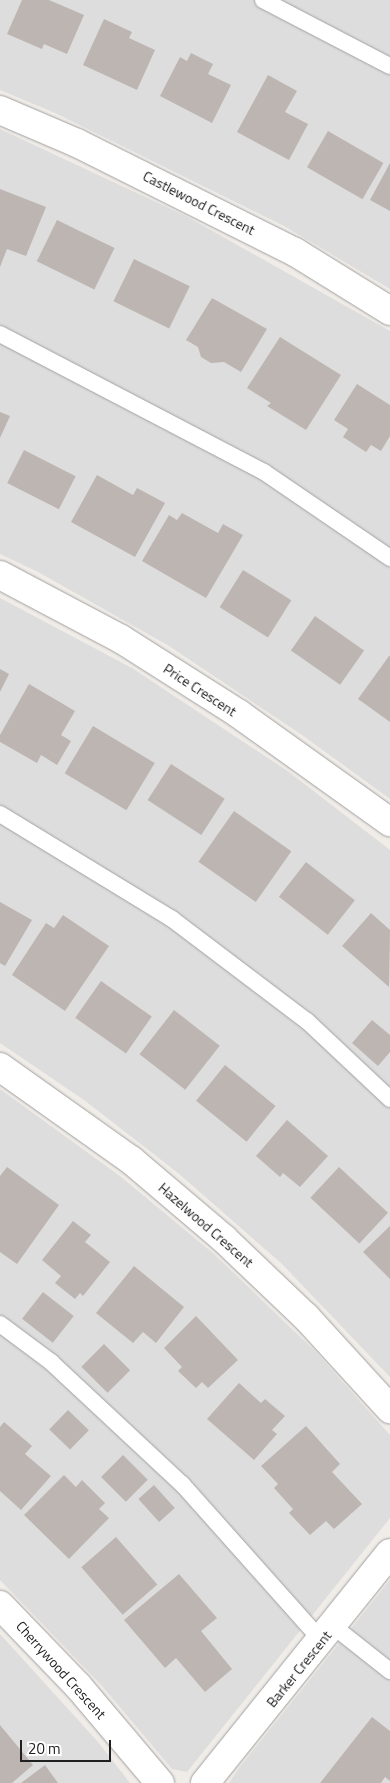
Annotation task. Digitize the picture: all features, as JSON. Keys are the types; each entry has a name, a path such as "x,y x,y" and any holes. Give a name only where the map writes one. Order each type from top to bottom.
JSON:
{"street":[{"name":"Castlewood Crescent","path":"0,110 77,143 295,252 390,311"},
{"name":"Price Crescent","path":"0,575 122,640 254,725 390,822"},
{"name":"Hazelwood Crescent","path":"0,1067 131,1160 224,1239 306,1317 390,1409"},
{"name":"Barker Crescent","path":"205,1783 328,1633 390,1553"},
{"name":"Cherrywood Crescent","path":"0,1605 78,1686 160,1783"}],"lane":[{"path":"263,0 390,66"},
{"path":"0,334 264,472 390,558"},
{"path":"0,814 172,919 307,1021 390,1099"},
{"path":"0,1324 51,1362 182,1484 302,1623 328,1633 390,1671"}],"shaded area":[{"path":"0,0 390,0 390,289 284,226 55,113 0,90"},
{"path":"0,129 186,216 390,331 390,799 302,735 169,646 38,572 0,554"},
{"path":"0,598 132,668 289,772 390,850 390,1377 281,1263 178,1173 84,1100 0,1043"},
{"path":"0,1089 120,1176 214,1254 316,1352 390,1435 390,1518 187,1772 172,1769 102,1686 0,1580"},
{"path":"390,1580 390,1783 229,1783 239,1768"},
{"path":"0,1634 98,1742 130,1783 0,1783"}],"building":[{"path":"22,0 49,0 84,15 67,54 44,44 42,49 7,34"},
{"path":"104,19 132,32 129,38 155,50 137,90 83,65"},
{"path":"191,53 213,64 208,74 231,85 212,123 160,96 180,57 187,61"},
{"path":"268,75 297,91 285,112 308,124 289,160 237,132"},
{"path":"328,131 383,163 362,199 307,167"},
{"path":"390,163 390,211 370,200"},
{"path":"0,189 46,207 26,256 7,249 0,267"},
{"path":"57,220 115,248 94,289 37,261"},
{"path":"134,259 190,286 169,328 113,301"},
{"path":"212,298 267,329 241,372 224,362 211,363 201,357 198,347 186,340"},
{"path":"280,337 341,375 306,430 267,406 271,403 247,388"},
{"path":"357,384 390,405 390,436 381,451 371,445 366,452 343,437 348,429 334,420"},
{"path":"0,412 10,416 0,438"},
{"path":"24,450 76,476 59,509 7,483"},
{"path":"97,475 133,495 137,488 165,503 135,557 71,522"},
{"path":"182,513 218,533 223,524 243,535 206,598 142,561 169,515 177,520"},
{"path":"243,570 291,600 268,638 220,607"},
{"path":"315,616 364,650 340,685 291,650"},
{"path":"390,656 390,722 358,699"},
{"path":"0,669 9,674 0,692"},
{"path":"29,684 75,711 61,735 71,741 57,765 41,755 37,763 0,742 0,735"},
{"path":"93,726 155,763 126,810 65,773"},
{"path":"171,764 225,799 201,835 148,800"},
{"path":"234,811 291,851 256,902 198,862"},
{"path":"306,862 355,900 328,935 279,897"},
{"path":"0,902 32,920 5,966 0,963"},
{"path":"371,913 390,930 389,987 342,946"},
{"path":"63,915 109,946 65,1011 12,975 46,923 54,928"},
{"path":"101,981 152,1017 126,1053 75,1018"},
{"path":"174,1010 220,1046 185,1090 140,1054"},
{"path":"372,1020 390,1035 390,1052 378,1066 352,1043"},
{"path":"225,1065 276,1106 247,1142 196,1101"},
{"path":"287,1120 328,1156 300,1187 283,1173 280,1177 256,1156"},
{"path":"7,1167 59,1205 17,1264 0,1252 0,1176"},
{"path":"339,1167 388,1213 359,1243 310,1198"},
{"path":"73,1221 91,1235 85,1242 110,1262 83,1296 80,1293 75,1299 55,1283 61,1276 42,1260"},
{"path":"390,1226 390,1279 363,1252"},
{"path":"134,1266 184,1307 156,1343 143,1332 133,1343 96,1313"},
{"path":"43,1292 74,1316 53,1343 22,1319"},
{"path":"196,1316 238,1360 208,1388 202,1382 196,1388 178,1371 182,1367 164,1348"},
{"path":"104,1344 130,1370 108,1393 81,1367"},
{"path":"239,1383 261,1403 265,1399 285,1416 272,1430 277,1434 254,1460 207,1419"},
{"path":"68,1410 89,1430 70,1450 49,1429"},
{"path":"4,1422 32,1446 25,1454 51,1476 21,1510 0,1491 0,1427"},
{"path":"306,1426 340,1464 332,1472 362,1504 334,1529 326,1521 310,1535 289,1513 293,1509 274,1488 278,1484 261,1466"},
{"path":"123,1455 148,1480 126,1502 101,1477"},
{"path":"64,1475 76,1487 82,1480 105,1503 99,1509 109,1518 69,1559 24,1515"},
{"path":"154,1485 175,1508 159,1522 138,1499"},
{"path":"116,1537 157,1585 123,1615 81,1567"},
{"path":"179,1574 217,1618 201,1631 232,1669 205,1692 176,1658 165,1668 124,1620"},
{"path":"372,1717 390,1731 390,1781 385,1777 381,1783 320,1783"},
{"path":"0,1725 33,1765 12,1783 0,1783"},
{"path":"45,1765 58,1783 21,1783"}]}
